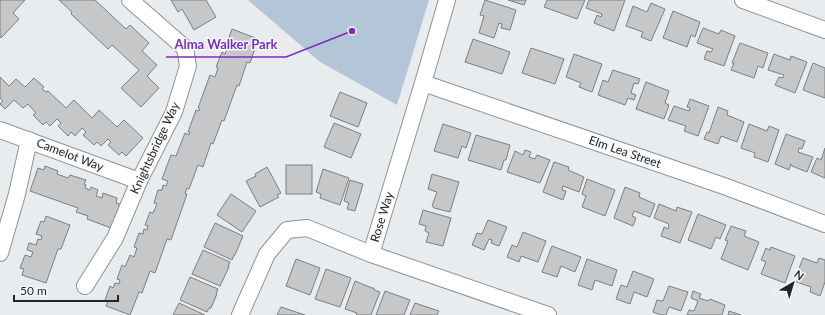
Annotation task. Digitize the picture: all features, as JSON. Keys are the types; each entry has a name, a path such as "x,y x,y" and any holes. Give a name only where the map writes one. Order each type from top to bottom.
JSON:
{"street":[{"name":"Knightsbridge Way","path":"85,286 115,238 139,181 174,112 188,66 185,48 130,0"},
{"name":"Rose Way","path":"447,0 371,254 548,315"},
{"path":"743,0 825,30"},
{"name":"Elm Lea Street","path":"423,83 724,186 825,224"},
{"name":"Camelot Way","path":"0,130 139,181"},
{"path":"0,253 17,194 29,140"},
{"path":"240,315 267,254 287,230 307,228 371,254"}],"shaded area":[{"path":"248,0 429,0 397,105 320,62"}],"building":[{"path":"0,0 25,0 13,13 19,19 1,38 0,37"},
{"path":"59,0 95,0 126,29 130,25 149,43 142,51 157,65 147,76 159,88 141,107 121,88 139,70 112,45 108,49 71,14 72,12"},
{"path":"171,0 206,0 216,17 194,30 182,9 178,12"},
{"path":"485,0 516,10 510,30 501,28 502,24 499,23 494,38 479,33 484,16 480,15"},
{"path":"508,0 526,0 524,5"},
{"path":"547,0 585,0 577,19 544,7"},
{"path":"589,0 625,0 614,31 594,23 597,15 601,17 602,14 586,8"},
{"path":"651,3 665,9 651,41 641,37 643,32 626,26 633,6 647,12"},
{"path":"673,11 700,22 695,37 691,35 687,47 663,38"},
{"path":"703,28 719,34 721,30 735,36 724,66 704,59 707,51 711,52 713,49 697,43"},
{"path":"232,29 258,39 250,63 247,62 239,86 237,85 224,121 222,120 213,144 211,143 203,167 198,165 189,189 187,188 185,194 187,194 171,240 167,239 155,273 150,271 142,293 139,292 130,315 106,306 108,301 105,300 110,286 113,288 115,283 119,284 120,280 117,279 122,265 125,267 130,255 134,257 137,248 134,247 139,233 143,234 144,229 147,230 148,226 145,225 150,212 153,213 157,204 154,203 158,190 162,190 163,185 166,186 168,181 162,179 171,155 176,156 185,133 189,135 190,132 188,132 196,110 199,111 200,109 198,108 210,75 215,77 218,68 216,67 222,52 225,54 227,49 225,49"},
{"path":"473,39 510,52 502,74 465,62"},
{"path":"740,43 768,53 763,68 758,66 754,78 731,70 734,63 732,63"},
{"path":"531,48 564,59 555,84 522,73"},
{"path":"574,54 602,64 592,92 579,87 581,83 566,77"},
{"path":"774,54 790,60 791,56 807,62 795,93 775,85 779,77 783,78 784,75 768,70"},
{"path":"813,63 825,68 825,98 803,90"},
{"path":"613,70 640,79 638,84 634,83 631,93 636,95 634,100 628,98 625,105 598,95 603,80 608,82"},
{"path":"0,77 9,86 16,79 25,87 34,78 44,87 42,89 46,92 48,91 66,108 74,100 92,118 99,110 117,127 124,120 143,138 126,156 122,152 119,155 108,145 111,142 108,139 101,146 97,142 94,145 83,135 86,132 82,128 75,136 71,132 68,136 58,126 61,123 57,119 50,126 46,122 43,125 33,115 36,113 28,104 23,108 14,100 5,109 0,104 3,101 0,98"},
{"path":"646,82 669,91 665,103 669,105 664,119 636,109"},
{"path":"340,92 367,103 358,127 330,116"},
{"path":"690,99 709,106 698,136 684,131 686,126 668,120 674,106 689,111 690,108 687,107"},
{"path":"718,107 728,111 727,115 744,122 737,142 721,136 718,144 704,139 707,132 709,133"},
{"path":"334,123 361,134 351,158 324,147"},
{"path":"443,124 471,133 466,148 462,146 458,158 434,151"},
{"path":"749,124 767,131 769,126 779,130 768,162 754,157 755,153 741,148"},
{"path":"786,134 805,141 802,149 799,148 798,152 813,157 807,172 792,166 791,164 789,170 775,164"},
{"path":"476,135 510,145 506,160 504,160 501,170 468,160"},
{"path":"825,148 825,178 811,172 817,158 821,160"},
{"path":"525,150 531,152 529,157 535,159 537,155 550,160 540,183 507,172 515,151 523,155"},
{"path":"554,162 569,167 568,170 584,177 579,192 563,186 562,190 566,191 563,200 543,192"},
{"path":"286,165 312,165 312,194 286,194"},
{"path":"45,166 58,171 57,174 68,178 70,175 86,180 84,184 86,185 85,188 90,190 91,187 98,190 96,196 102,198 103,193 117,198 116,203 120,204 111,228 87,219 88,216 76,212 78,208 30,191 38,168 44,170"},
{"path":"267,167 281,193 277,195 279,197 260,207 246,181 256,176 255,174"},
{"path":"323,169 349,178 340,205 320,198 321,194 316,192"},
{"path":"432,174 459,182 450,212 434,208 432,206 437,192 428,189"},
{"path":"587,179 615,190 605,216 582,207 586,196 582,194"},
{"path":"350,180 363,184 355,211 347,209 349,203 344,201"},
{"path":"625,187 640,193 639,197 655,204 650,217 634,211 632,216 636,218 633,226 614,218"},
{"path":"231,194 256,211 242,232 217,215"},
{"path":"659,204 676,211 677,207 692,212 680,243 661,236 664,227 668,229 669,224 654,218"},
{"path":"423,210 451,218 443,246 426,242 429,233 425,231 426,226 419,224"},
{"path":"698,214 726,225 720,239 716,237 711,249 688,240"},
{"path":"46,216 70,225 61,249 58,249 46,283 22,275 24,269 20,268 25,255 31,257 33,252 27,250 29,243 36,245 38,239 41,240 42,236 36,234 41,221 44,222"},
{"path":"488,220 507,227 499,246 491,243 492,240 489,239 484,250 472,245 477,233 482,234"},
{"path":"215,223 243,236 232,260 204,247"},
{"path":"731,226 746,231 744,236 759,242 748,270 721,259 728,241 725,240"},
{"path":"523,232 546,241 538,262 521,256 519,262 507,257 512,245 517,247"},
{"path":"552,246 581,257 575,272 561,266 557,277 542,272"},
{"path":"771,247 795,256 785,283 761,274 766,262 761,260 766,248 770,250"},
{"path":"203,250 230,262 220,286 192,274"},
{"path":"803,258 817,263 819,258 825,260 825,282 820,296 810,292 811,287 794,281"},
{"path":"296,259 320,268 310,295 286,286"},
{"path":"587,259 617,270 612,286 595,280 592,290 578,285"},
{"path":"326,269 351,278 340,307 315,299"},
{"path":"633,271 654,279 647,297 634,292 630,304 616,299 621,285 627,287"},
{"path":"190,277 218,289 211,308 209,308 207,312 180,300"},
{"path":"355,281 374,288 374,290 380,292 371,315 357,315 357,313 345,309"},
{"path":"669,286 688,292 681,311 669,307 666,315 653,312 657,300 663,301"},
{"path":"385,291 410,300 404,315 376,315"},
{"path":"693,291 701,294 699,298 708,301 710,299 725,305 722,315 687,315 689,310 694,311 698,301 691,298"},
{"path":"179,303 205,315 173,315"},
{"path":"415,303 439,311 437,315 410,315"},
{"path":"281,307 305,315 277,315"},
{"path":"729,311 741,315 728,315"}],"place":[{"name":"Alma Walker Park","path":"352,31"}]}
